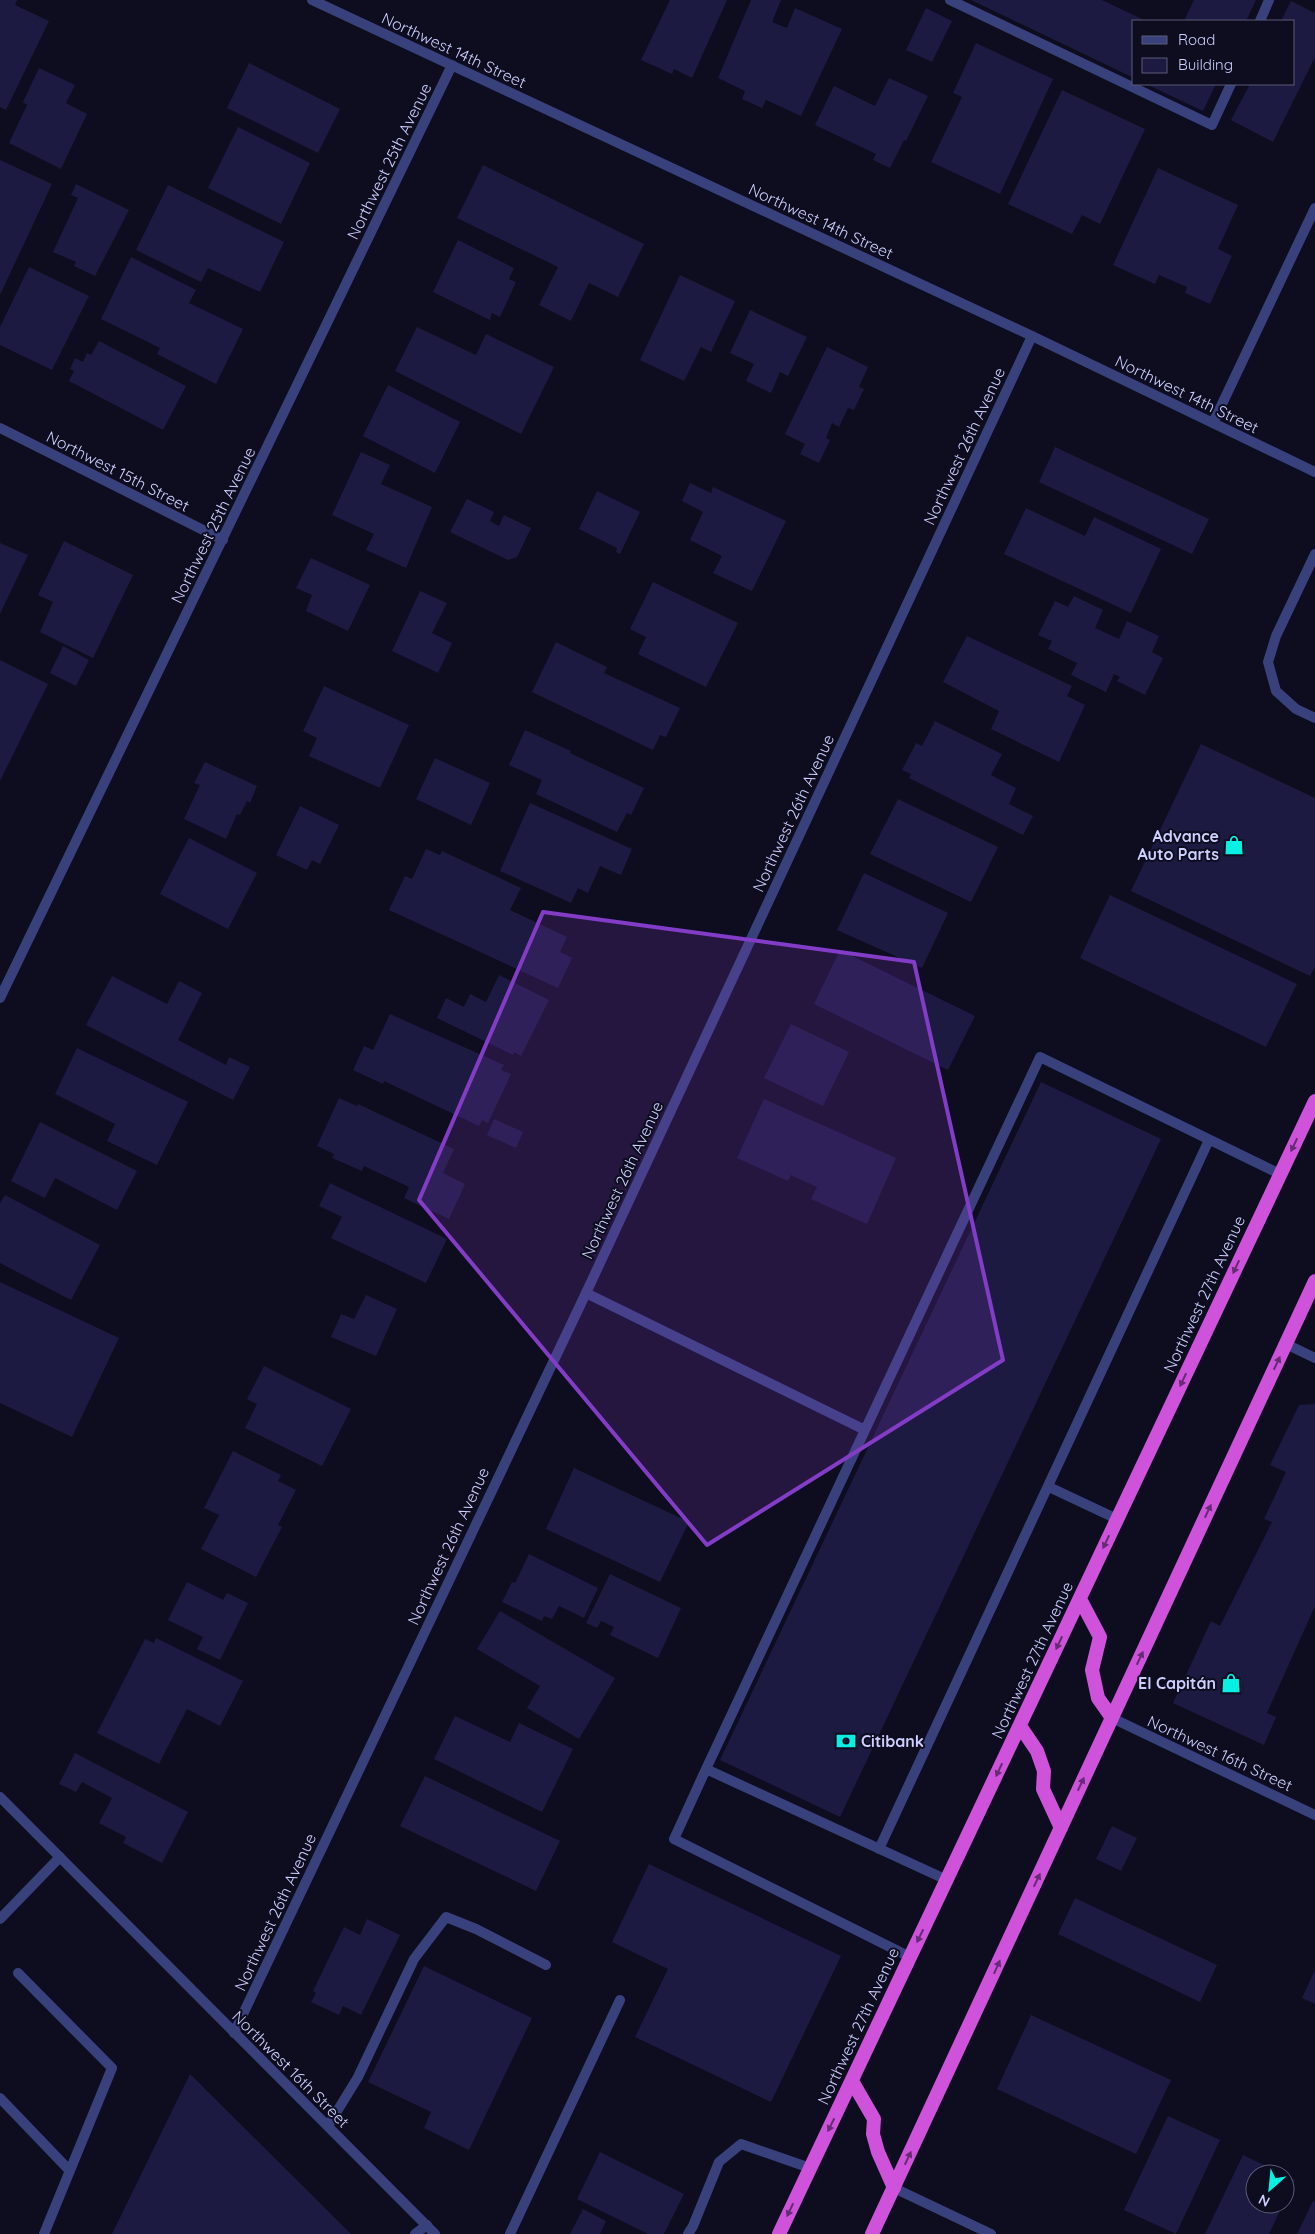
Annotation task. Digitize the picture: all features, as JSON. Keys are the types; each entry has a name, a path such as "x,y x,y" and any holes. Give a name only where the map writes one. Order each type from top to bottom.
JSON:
{"highway":[{"name":"Northwest 27th Avenue","path":"779,2234 1315,1101"},
{"path":"872,2234 1315,1281"},
{"path":"1080,1599 1100,1637 1092,1670 1098,1698 1112,1718"},
{"path":"1020,1726 1037,1751 1044,1771 1043,1789 1061,1828"},
{"path":"852,2081 874,2119 873,2134 878,2152 894,2188"}],"street":[{"name":"Northwest 14th Street","path":"312,0 1032,336 1315,472"},
{"path":"950,0 1212,125 1231,85"},
{"path":"1260,20 1269,0"},
{"name":"Northwest 25th Avenue","path":"0,998 452,66"},
{"path":"1214,423 1315,208"},
{"name":"Northwest 26th Avenue","path":"234,2033 586,1294 1032,336"},
{"name":"Northwest 15th Street","path":"0,428 223,540"},
{"path":"1315,554 1276,636 1268,662 1276,691 1296,709 1315,718"},
{"path":"910,1957 674,1839 1040,1057 1280,1174"},
{"path":"879,1849 1209,1140"},
{"path":"586,1294 865,1430"},
{"path":"1286,1344 1315,1358"},
{"path":"1048,1487 1117,1519"},
{"name":"Northwest 16th Street","path":"1112,1718 1315,1815"},
{"path":"706,1769 947,1880"},
{"name":"Northwest 16th Street","path":"0,1797 435,2234"},
{"path":"0,1919 60,1857"},
{"path":"328,2126 358,2077 414,1959 446,1917 476,1929 546,1965"},
{"path":"18,1973 112,2068 44,2234"},
{"path":"510,2234 620,2000"},
{"path":"0,2098 70,2171"},
{"path":"688,2234 719,2162 742,2144 810,2168"},
{"path":"894,2188 991,2234"},
{"path":"416,2234 426,2225"}],"highlighted area":[{"path":"543,912 914,962 1003,1360 707,1545 419,1200"}],"building":[{"path":"0,0 17,0 15,5 49,21 6,110 0,107"},
{"path":"670,0 727,0 692,78 674,69 672,74 641,60"},
{"path":"751,0 781,0 772,22 787,28 795,8 842,29 801,116 766,100 762,108 742,99 745,91 718,78"},
{"path":"971,0 1102,0 1144,20 1132,20 1132,77"},
{"path":"1194,0 1256,0 1246,20 1184,20"},
{"path":"1291,1 1315,13 1315,57 1273,142 1231,120 1249,85 1295,85 1295,20 1282,20"},
{"path":"926,8 952,21 932,62 906,50"},
{"path":"976,43 1053,79 1000,194 931,162 962,97 953,93"},
{"path":"249,63 340,109 318,153 227,108"},
{"path":"39,68 75,85 66,103 87,114 61,169 9,143 27,105 23,102"},
{"path":"889,78 928,96 906,141 904,140 890,168 873,160 876,154 815,125 834,86 875,106"},
{"path":"1148,85 1216,85 1203,111"},
{"path":"1062,90 1145,129 1100,224 1082,215 1072,234 1008,204"},
{"path":"238,127 310,163 281,224 208,188"},
{"path":"0,160 52,184 0,295"},
{"path":"483,165 644,244 618,297 589,283 571,321 539,305 558,267 457,218"},
{"path":"1158,168 1238,205 1218,249 1232,256 1210,304 1185,293 1187,287 1159,275 1155,284 1113,265"},
{"path":"76,184 129,210 95,276 74,266 76,262 53,252 78,198 71,195"},
{"path":"168,185 284,242 260,292 208,268 201,282 136,250"},
{"path":"458,240 514,268 509,279 516,282 500,317 492,313 490,320 433,292"},
{"path":"131,257 196,290 189,303 243,329 216,384 157,354 160,348 101,319"},
{"path":"29,267 89,296 52,370 0,345 0,327"},
{"path":"680,275 735,301 711,352 701,347 684,381 640,360"},
{"path":"750,310 807,337 788,376 780,372 771,393 746,381 754,364 730,353"},
{"path":"417,327 476,355 486,334 554,367 521,434 395,371"},
{"path":"99,341 186,386 163,430 69,381 74,371 70,369 75,358 83,362 87,353 91,355"},
{"path":"827,347 868,367 859,387 864,389 854,410 848,408 839,427 832,423 826,438 830,440 819,463 800,454 805,444 785,434"},
{"path":"388,385 460,422 435,473 363,436"},
{"path":"1055,447 1209,519 1192,554 1039,482"},
{"path":"361,452 390,465 381,484 432,507 406,568 366,550 374,534 332,515"},
{"path":"690,483 711,493 713,487 786,521 752,591 713,573 722,556 690,540 703,512 682,501"},
{"path":"597,491 640,512 620,554 616,552 617,548 579,529"},
{"path":"467,499 494,512 490,521 499,526 504,515 531,528 517,557 508,560 450,532"},
{"path":"1026,508 1085,536 1094,517 1161,549 1131,613 1004,554"},
{"path":"64,541 133,575 93,658 40,632 53,602 38,595"},
{"path":"0,543 28,555 0,614"},
{"path":"311,558 370,585 348,631 306,611 312,595 296,588"},
{"path":"653,582 738,623 706,687 638,654 646,637 630,629"},
{"path":"420,591 447,603 432,633 452,643 438,673 392,651"},
{"path":"1074,596 1103,610 1095,628 1119,639 1127,621 1159,636 1152,652 1163,658 1145,695 1117,681 1120,677 1114,674 1106,692 1071,675 1077,663 1048,649 1052,641 1038,635 1055,601 1068,607"},
{"path":"967,636 1072,686 1067,696 1085,705 1059,762 991,729 999,711 943,682"},
{"path":"556,642 607,667 604,673 680,708 666,737 660,735 653,750 532,692"},
{"path":"63,646 89,660 76,686 50,673"},
{"path":"0,660 48,684 0,781"},
{"path":"324,686 409,725 380,788 309,756 317,738 303,731"},
{"path":"935,721 1002,754 991,775 1016,788 1009,804 1033,816 1023,835 909,778 911,774 902,770 916,743 922,746"},
{"path":"525,730 644,788 631,815 627,813 617,832 536,794 542,780 509,765"},
{"name":"Advance Auto Parts","path":"1201,744 1315,798 1315,967 1310,976 1131,891"},
{"path":"435,758 490,783 471,825 416,799"},
{"path":"205,762 257,786 250,803 247,801 240,815 237,814 226,839 184,819 200,785 194,783"},
{"path":"898,799 998,847 971,902 870,854"},
{"path":"530,803 632,849 621,875 600,866 588,893 578,888 571,903 500,871"},
{"path":"300,806 339,825 320,864 312,860 307,870 276,855"},
{"path":"189,838 257,873 228,929 160,894"},
{"path":"426,849 440,855 442,851 521,888 510,910 567,937 560,952 572,958 558,988 389,910 405,876 412,879"},
{"path":"864,873 948,913 922,968 837,930"},
{"path":"1110,895 1297,984 1266,1047 1080,958"},
{"path":"840,950 975,1016 948,1070 814,1004"},
{"path":"499,975 549,1000 521,1056 514,1052 513,1055 437,1018 446,998 464,1007 470,994 486,1002"},
{"path":"112,976 167,1004 179,981 202,993 178,1040 226,1065 229,1057 250,1067 233,1100 86,1025"},
{"path":"390,1014 504,1065 501,1070 511,1074 488,1123 482,1120 479,1126 384,1081 383,1084 353,1070 364,1046 373,1050"},
{"path":"791,1024 849,1052 823,1106 764,1078"},
{"path":"77,1048 188,1102 157,1165 107,1141 115,1124 55,1094"},
{"path":"1041,1082 1161,1139 840,1817 720,1760"},
{"path":"339,1098 357,1106 358,1104 454,1149 443,1173 465,1184 449,1219 404,1198 409,1187 364,1166 362,1171 332,1158 334,1154 317,1146"},
{"path":"764,1099 896,1158 867,1224 811,1199 817,1187 791,1175 788,1181 737,1158"},
{"path":"494,1119 523,1132 516,1148 487,1135"},
{"path":"40,1122 137,1171 117,1210 55,1178 45,1198 11,1181"},
{"path":"330,1183 447,1239 426,1283 331,1238 342,1217 319,1206"},
{"path":"5,1195 100,1245 71,1300 0,1263 0,1203"},
{"path":"0,1282 119,1338 72,1437 0,1403"},
{"path":"366,1295 397,1309 376,1356 331,1337 341,1314 354,1319"},
{"path":"264,1366 351,1409 322,1466 245,1428 257,1404 247,1399"},
{"path":"1315,1404 1315,1606 1267,1713 1276,1717 1264,1745 1173,1703 1211,1621 1220,1626 1272,1522 1264,1519 1286,1472 1270,1465 1299,1405"},
{"path":"233,1451 281,1475 278,1481 296,1490 278,1525 282,1527 256,1577 201,1549 219,1515 204,1508"},
{"path":"574,1468 689,1522 660,1582 546,1529"},
{"path":"529,1554 598,1588 584,1618 559,1606 552,1619 544,1616 542,1621 502,1602 512,1582 515,1583"},
{"path":"610,1574 681,1608 658,1658 610,1635 614,1627 601,1621 597,1628 586,1623"},
{"path":"187,1582 223,1600 227,1593 248,1603 220,1660 197,1649 203,1637 168,1620"},
{"path":"500,1611 615,1678 579,1739 527,1708 540,1686 477,1649"},
{"path":"156,1638 243,1681 220,1726 187,1709 159,1764 97,1733 145,1639 154,1643"},
{"path":"455,1716 510,1742 519,1723 573,1749 542,1812 434,1759"},
{"path":"75,1753 188,1812 162,1863 123,1843 126,1837 99,1823 112,1798 82,1782 76,1792 59,1784"},
{"path":"425,1776 560,1841 536,1891 400,1826"},
{"path":"1112,1826 1137,1838 1121,1871 1096,1859"},
{"path":"649,1864 841,1956 771,2102 635,2037 668,1969 612,1942"},
{"path":"1075,1898 1217,1965 1200,2002 1058,1934"},
{"path":"367,1919 400,1935 361,2015 343,2006 339,2015 311,2002 316,1993 313,1991 344,1927 360,1935"},
{"path":"424,1966 532,2018 469,2150 424,2128 431,2112 368,2082"},
{"path":"1315,1970 1315,2004 1302,1998"},
{"path":"1031,2015 1171,2080 1136,2154 997,2089"},
{"path":"190,2074 351,2234 112,2234"},
{"path":"1168,2116 1220,2140 1176,2234 1124,2210"},
{"path":"600,2152 684,2194 664,2234 648,2234 577,2199"},
{"path":"1243,2155 1262,2164 1245,2164 1245,2214 1278,2214 1269,2234 1205,2234"},
{"path":"1313,2201 1315,2202 1315,2234 1297,2234"},
{"path":"583,2209 606,2221 600,2234 570,2234"}],"place":[{"name":"Advance Auto Parts","path":"1234,845"},
{"name":"El Capitán","path":"1231,1683"},
{"name":"Citibank","path":"846,1741"}]}
